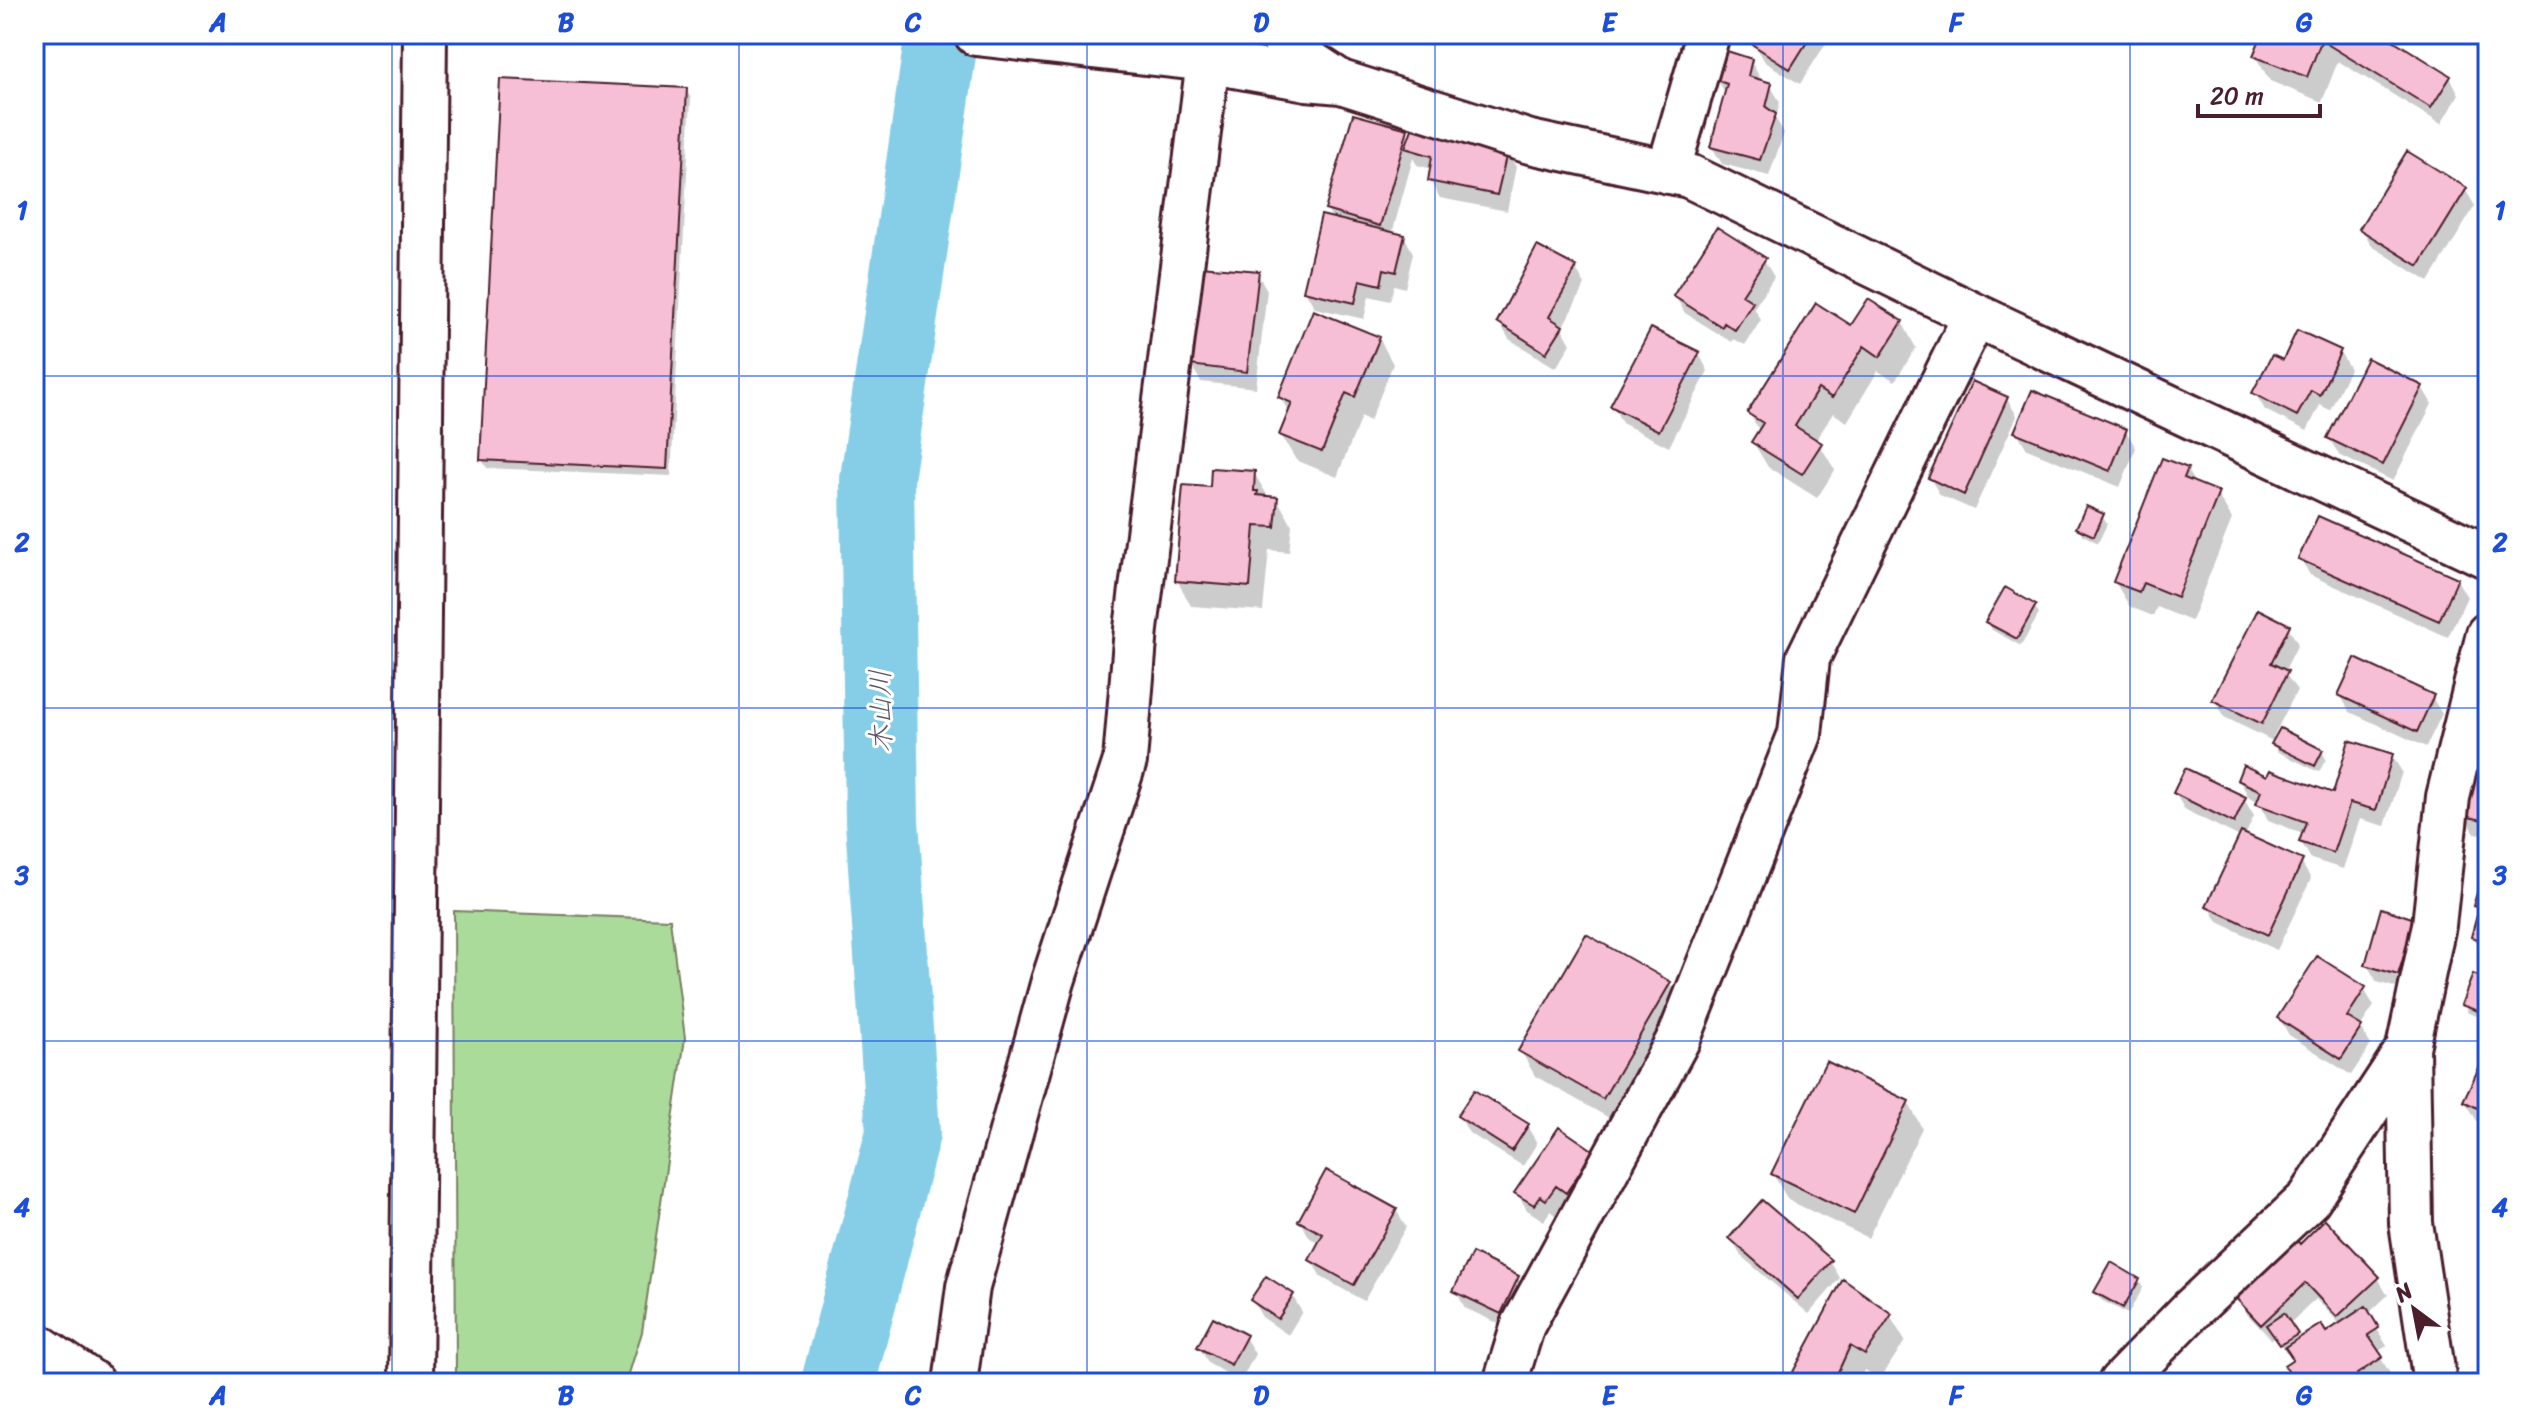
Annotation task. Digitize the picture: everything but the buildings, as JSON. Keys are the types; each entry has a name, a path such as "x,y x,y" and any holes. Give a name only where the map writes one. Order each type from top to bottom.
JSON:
{"street":[{"path":"411,1383 425,34"},
{"path":"976,34 1199,60 1341,82 1530,142 1689,176 2488,557"},
{"path":"1279,34 1301,56 1341,82"},
{"path":"1668,172 1708,34"},
{"path":"955,1383 968,1287 1053,981 1125,761 1136,629 1199,60"},
{"path":"1505,1383 1523,1325 1679,1038 1800,734 1808,658 1975,315"},
{"path":"2435,1383 2411,1223 2408,1048 2434,925 2448,797 2488,634"},
{"path":"2120,1383 2191,1310 2309,1199 2408,1048"},
{"path":"34,1343 93,1383"}],"green space":[{"path":"454,911 670,919 685,1038 642,1332 626,1383 456,1383"}],"waterway":[{"name":"木山川","path":"838,1383 903,1133 882,821 877,479 942,34"}]}
